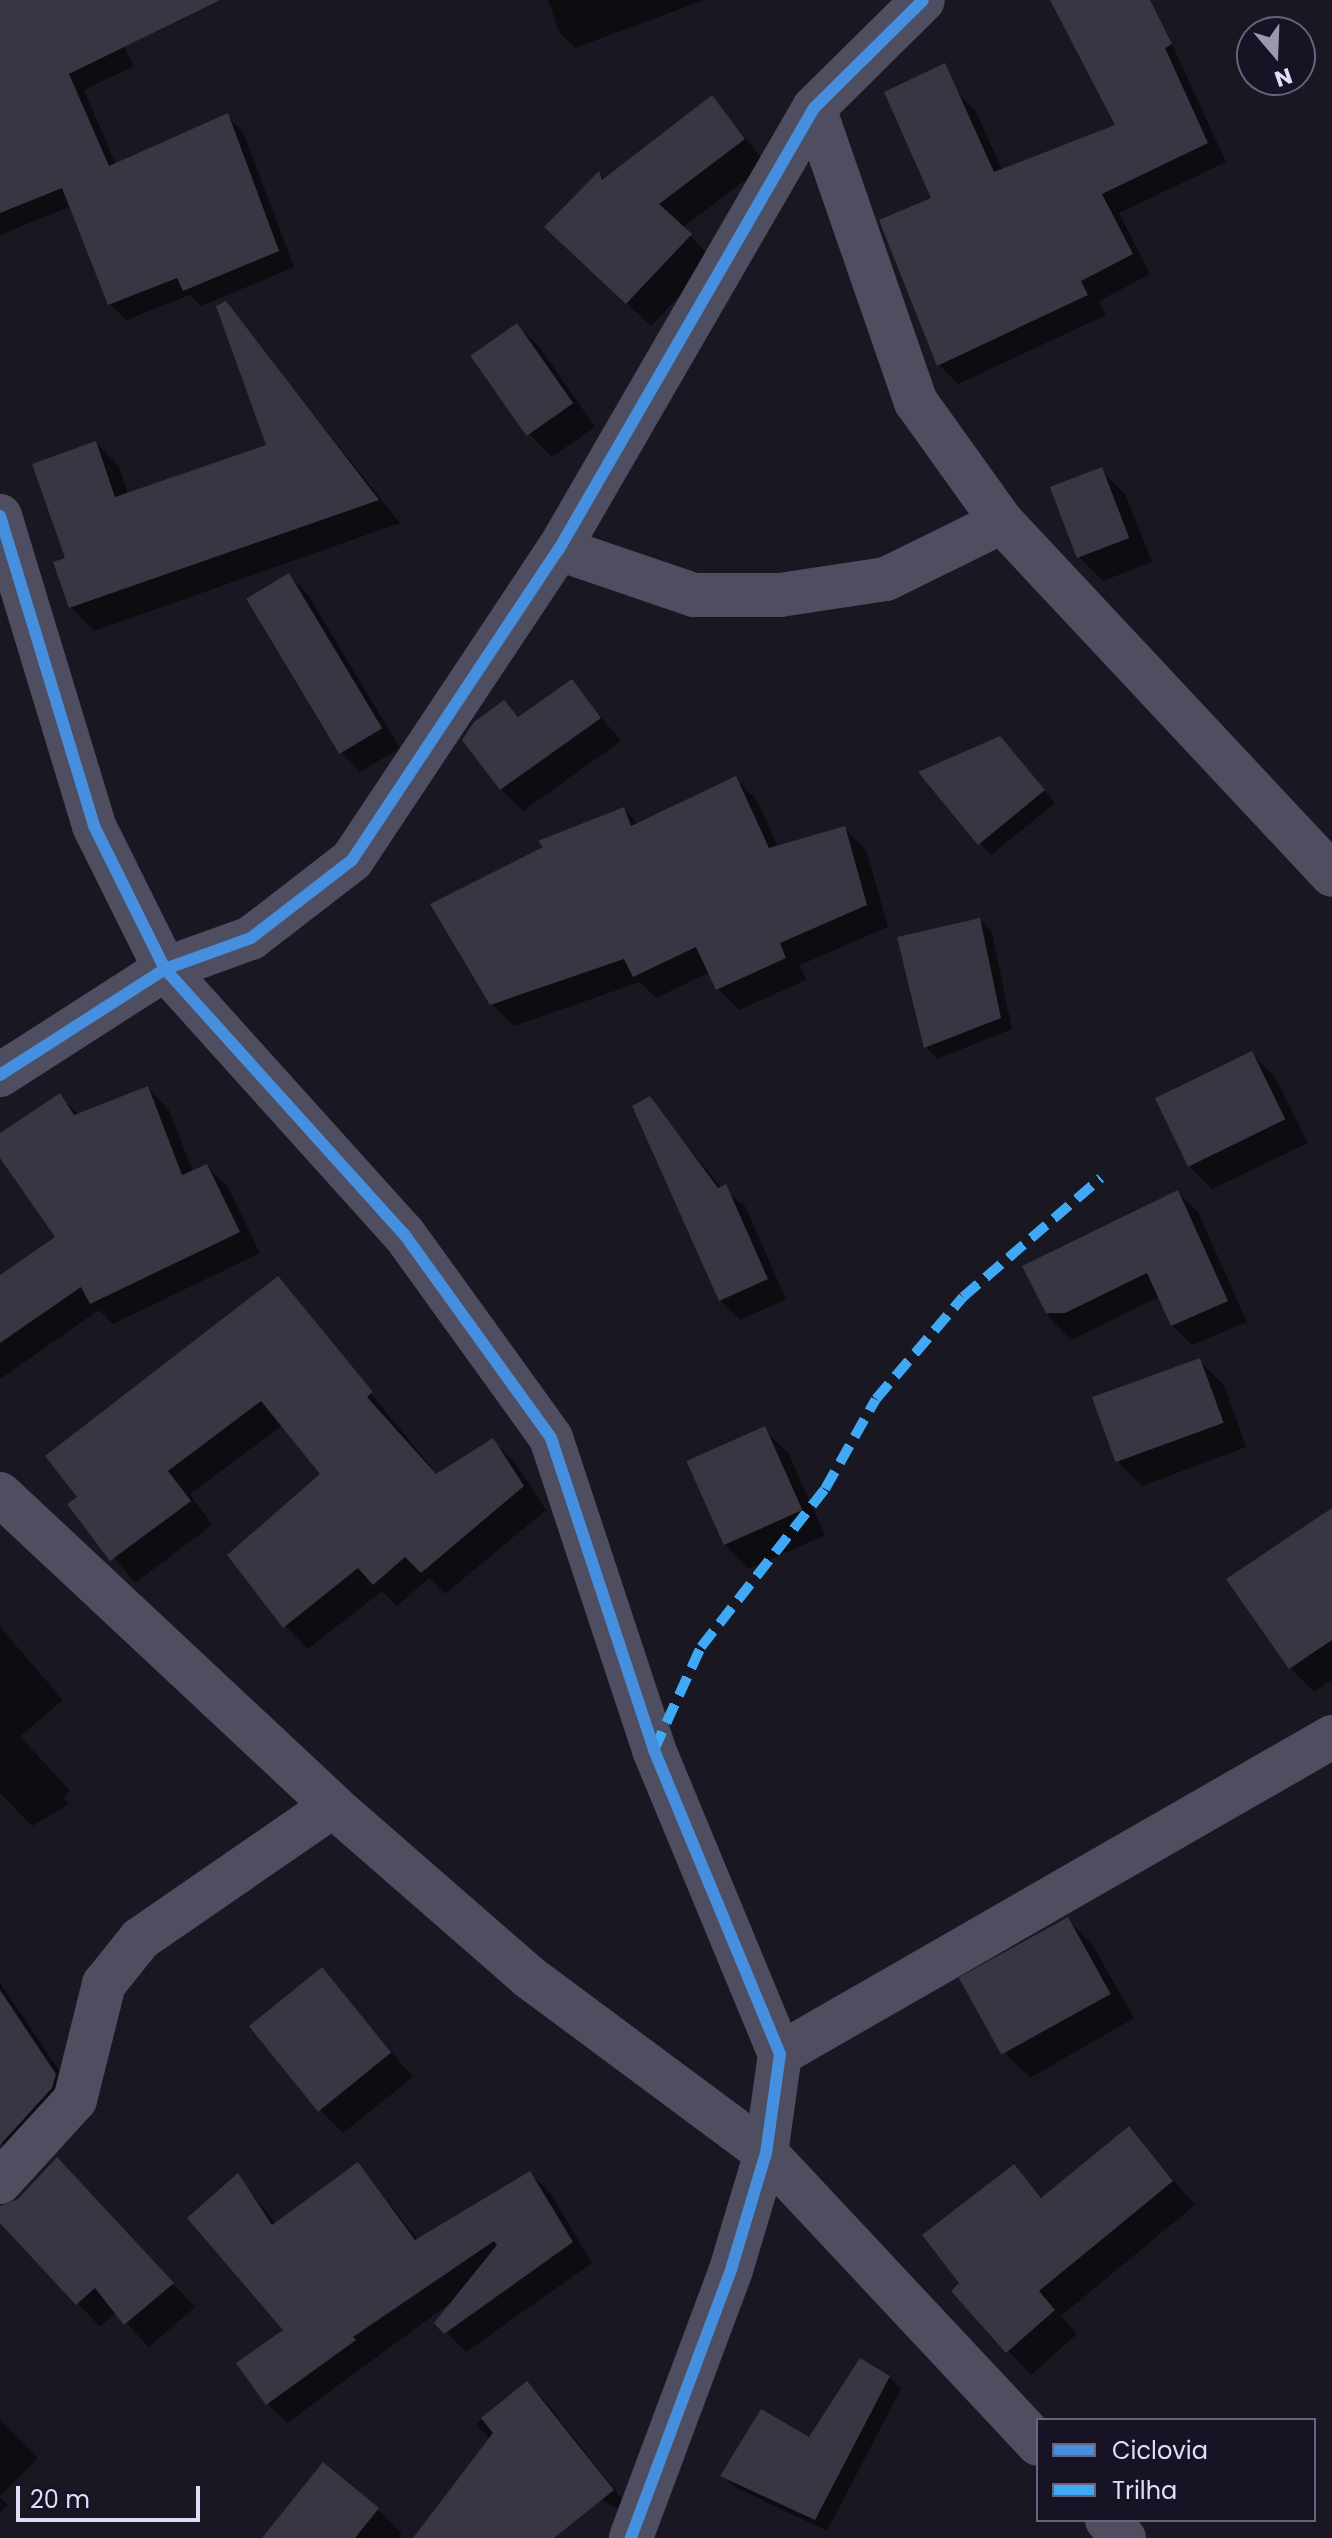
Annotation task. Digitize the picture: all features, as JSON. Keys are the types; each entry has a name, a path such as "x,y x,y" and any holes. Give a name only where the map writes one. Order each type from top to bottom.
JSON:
{"street":[{"path":"0,1075 165,969 251,938 352,860 559,549 814,108 923,0"},
{"path":"814,108 916,402 1002,522 1332,875"},
{"path":"0,516 94,826 165,969 404,1234 551,1438 654,1750 780,2054 766,2153 731,2270 631,2538"},
{"path":"559,549 694,595 780,595 886,579 1002,522"},
{"path":"0,1494 333,1806 529,1977 766,2153 1036,2442"},
{"path":"780,2054 1332,1737"},
{"path":"0,2182 75,2100 104,1984 140,1939 333,1806"},
{"path":"1109,2522 1124,2538"}],"building":[{"path":"0,0 220,0 69,74 109,166 228,113 279,251 183,291 177,278 108,305 62,188 0,213"},
{"path":"1050,0 1150,0 1172,44 1165,48 1208,143 1102,194 1133,254 1081,281 1088,295 937,366 879,220 931,198 884,92 945,63 994,172 1115,125"},
{"path":"712,95 745,139 659,204 692,234 626,304 544,227 599,171 602,180"},
{"path":"226,301 379,500 69,608 53,562 65,558 32,464 96,441 115,497 266,445 216,306"},
{"path":"517,323 573,403 527,436 470,356"},
{"path":"1102,467 1129,538 1077,558 1050,487"},
{"path":"289,573 382,728 339,754 246,599"},
{"path":"572,679 601,718 500,790 462,740 474,722 504,700 518,717"},
{"path":"1000,736 1045,790 978,845 918,772"},
{"path":"736,776 769,848 845,826 867,905 780,943 786,958 716,990 696,947 633,977 624,959 490,1005 430,904 543,847 538,841 624,807 631,826"},
{"path":"980,918 1001,1018 924,1048 897,937"},
{"path":"1252,1051 1285,1119 1188,1167 1155,1098"},
{"path":"148,1086 182,1175 207,1164 240,1232 90,1304 81,1287 0,1343 0,1275 55,1237 0,1158 0,1133 60,1093 74,1115"},
{"path":"650,1096 718,1188 726,1184 768,1279 719,1301 632,1106"},
{"path":"1178,1190 1228,1301 1171,1326 1147,1273 1065,1313 1046,1313 1022,1266"},
{"path":"278,1276 373,1392 367,1397 436,1474 493,1438 524,1486 421,1573 405,1557 373,1585 358,1568 283,1628 227,1555 320,1474 261,1401 168,1471 191,1501 110,1561 67,1504 77,1497 45,1456"},
{"path":"1200,1358 1224,1423 1116,1462 1092,1397"},
{"path":"765,1426 802,1510 724,1545 686,1461"},
{"path":"1332,1508 1332,1640 1289,1669 1226,1579"},
{"path":"1068,1917 1111,1994 1001,2055 959,1978"},
{"path":"322,1967 391,2052 318,2112 249,2026"},
{"path":"0,1990 56,2074 52,2088 0,2145"},
{"path":"1129,2126 1173,2181 1039,2291 1055,2310 1006,2353 951,2291 959,2283 922,2235 1014,2164 1041,2198"},
{"path":"57,2157 174,2283 124,2325 95,2288 76,2305 0,2223 0,2206 18,2199"},
{"path":"358,2162 415,2240 530,2171 573,2242 444,2334 434,2323 497,2245 494,2241 353,2337 356,2340 266,2405 236,2363 283,2330 187,2218 238,2173 272,2225"},
{"path":"860,2358 890,2376 815,2520 720,2476 761,2409 809,2437"},
{"path":"527,2381 614,2490 554,2538 413,2538 493,2433 481,2418"},
{"path":"323,2462 379,2508 355,2538 262,2538"}],"marked path":[{"path":"654,1750 701,1647 825,1489 876,1399 963,1297 1101,1178"}],"cycle path":[{"path":"0,1075 165,969 251,938 352,860 559,549 814,108 923,0"},
{"path":"0,516 94,826 165,969 404,1234 551,1438 654,1750 780,2054 766,2153 731,2270 631,2538"}]}
